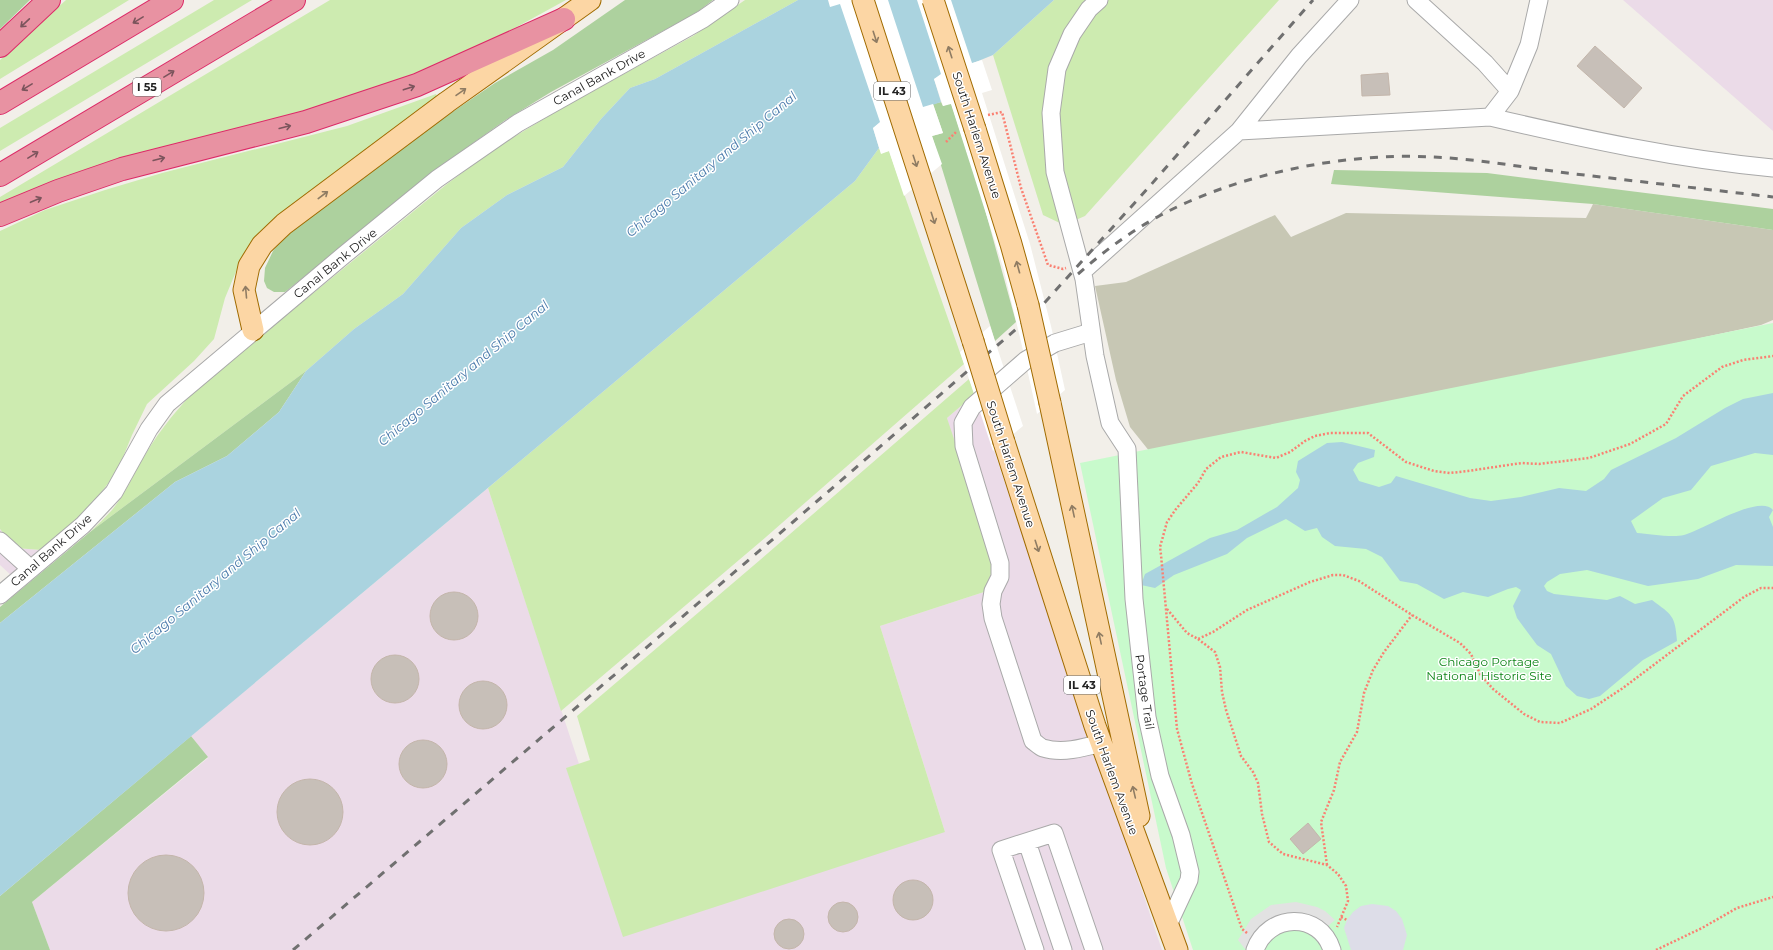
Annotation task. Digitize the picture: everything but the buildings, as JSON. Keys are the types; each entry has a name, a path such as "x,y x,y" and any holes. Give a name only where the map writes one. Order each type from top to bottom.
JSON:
{"highway":[{"path":"0,46 49,0"},
{"path":"0,103 172,0"},
{"name":"I 55","path":"0,175 294,0"},
{"path":"0,215 58,191 122,169 306,122 417,85 564,19"}],"main road":[{"path":"253,330 244,290 250,266 262,246 284,224 447,102 590,0"},
{"name":"South Harlem Avenue","path":"863,0 1101,743 1168,925"},
{"name":"South Harlem Avenue","path":"933,0 1011,244 1033,324 1133,790 1174,949"}],"street":[{"name":"Canal Bank Drive","path":"0,595 83,525 114,492 149,429 166,404 253,330 437,179 518,123 703,19 730,0"},
{"path":"1099,0 1090,9 1072,34 1057,69 1051,113 1055,172 1081,266 1091,332 1055,343 1026,360 972,407 963,423 964,446 1000,563 1000,577 994,591 991,604 993,618 1033,741 1042,748 1059,750 1076,749 1101,743"},
{"path":"1081,266 1239,131 1299,56 1350,0"},
{"path":"1416,0 1484,63 1510,91"},
{"path":"1490,117 1510,91 1528,45 1538,0"},
{"path":"1239,131 1490,117 1648,151 1729,164 1773,168"},
{"name":"Portage Trail","path":"1091,332 1110,423 1127,449 1134,599 1147,717 1160,776 1181,835 1190,872 1189,880 1168,925"},
{"path":"0,541 31,568"},
{"path":"1035,950 1001,850 1054,833 1094,950"},
{"path":"1027,842 1063,950"},
{"path":"1256,947 1264,934 1273,926 1291,921 1305,923 1317,929 1326,938 1332,950"}],"path":[{"path":"981,117 1002,112 1021,188 1048,265 1064,269 1081,266"},
{"path":"946,142 962,126"},
{"path":"1256,947 1242,929 1192,784 1177,729 1160,546 1167,522 1198,483 1206,469 1220,457 1241,452 1276,458 1290,452 1315,436 1330,433 1368,433 1406,462 1434,471 1450,473 1522,463 1539,464 1589,458 1630,444 1666,424 1683,396 1722,367 1743,360 1773,356"},
{"path":"1198,639 1247,610 1310,582 1333,575 1343,575 1359,581 1412,615 1460,643 1471,654 1480,674 1492,689 1524,714 1540,722 1560,723 1591,709 1623,688 1744,597 1761,588 1773,588"},
{"path":"1165,602 1167,610 1187,633 1198,639 1215,652 1220,667 1222,692 1226,710 1241,756 1253,772 1258,783 1262,814 1269,842 1283,854 1328,865 1338,874 1346,886 1348,900 1337,925 1339,932"},
{"path":"1328,865 1321,822 1334,790 1340,762 1357,732 1364,693 1372,670 1412,615"},
{"path":"1656,950 1702,928 1717,918 1737,908 1773,897"},
{"path":"1341,917 1347,920"}],"shaded area":[{"path":"1623,0 1773,0 1773,131"},
{"path":"1593,204 1773,230 1773,320 1761,325 1294,425 1154,457 1130,427 1116,380 1095,286 1126,282 1275,215 1291,237 1346,213 1586,218"},
{"path":"975,394 1162,950 50,950 32,902 208,758 191,736 488,488 579,764 567,768 945,832 880,626 984,592 947,418"},
{"path":"0,529 15,548 42,550 12,576 0,565"},
{"path":"1296,902 1317,907 1325,911 1335,920 1321,932 1301,922 1245,949 1238,940 1251,919 1271,905"},
{"path":"1372,904 1388,906 1396,911 1402,919 1407,935 1403,950 1351,950 1344,928 1347,920 1353,912 1361,906"}],"green space":[{"path":"0,0 30,0 0,29"},
{"path":"66,0 129,0 0,79 0,60"},
{"path":"214,0 252,0 0,151 0,128"},
{"path":"330,0 566,0 480,47 367,95 0,205 0,197"},
{"path":"625,0 713,0 696,13 551,92 504,121 462,151 285,292 274,292 267,288 264,281 265,268 273,251 290,229 385,158 495,83 553,50"},
{"path":"745,0 798,0 655,79 630,88 601,119 563,167 507,195 461,228 403,294 354,329 306,371 90,532 117,503 151,445 165,426 179,408 203,383 447,184 497,147 562,108 693,36"},
{"path":"1054,0 1279,0 1085,216 1064,225 1043,215 993,55"},
{"path":"436,94 439,102 240,262 225,298 214,339 194,361 147,404 132,435 117,472 89,508 42,550 15,548 0,529 0,231 45,210 105,190 162,173 347,126"},
{"path":"941,102 943,106 951,103 981,195 1016,322 995,341 932,136 943,133 933,104"},
{"path":"879,148 881,153 889,151 964,364 759,543 561,711 488,488 855,181"},
{"path":"1334,170 1487,173 1773,209 1773,230 1593,204 1331,184"},
{"name":"Chicago Portage National Historic Site","path":"1773,323 1773,950 1193,950 1166,868 1080,463"},
{"path":"306,371 279,412 227,456 175,482 0,623 0,607 90,532"},
{"path":"969,379 975,394 947,418 991,550 994,566 984,592 880,626 945,832 623,937 566,768 590,760 577,716"},
{"path":"191,736 208,757 32,902 50,950 0,950 0,896"}],"water":[{"name":"Chicago Sanitary and Ship Canal","path":"798,0 1054,0 993,55 934,79 941,102 880,123 873,128 879,148 855,181 0,896 0,623 175,482 227,456 279,412 306,371 354,329 403,294 461,228 507,195 563,167 601,119 630,88 655,79"},
{"path":"1773,393 1773,455 1755,453 1711,466 1691,490 1663,498 1631,521 1637,533 1679,536 1692,532 1744,509 1756,506 1766,506 1773,510 1769,517 1773,527 1773,566 1736,565 1698,579 1648,586 1587,570 1560,574 1547,582 1544,586 1547,591 1554,594 1607,600 1620,596 1635,604 1652,600 1671,616 1675,626 1677,641 1643,660 1600,696 1589,699 1577,696 1566,686 1551,654 1537,645 1517,618 1513,606 1521,590 1516,587 1488,597 1463,592 1444,599 1417,584 1400,581 1382,557 1366,549 1335,546 1322,537 1317,528 1305,531 1286,519 1247,538 1227,554 1174,575 1155,588 1141,585 1145,574 1210,538 1237,530 1277,507 1298,488 1300,480 1296,472 1298,461 1327,443 1342,442 1375,450 1374,457 1358,463 1353,470 1359,481 1379,487 1391,483 1396,476 1470,498 1491,501 1521,497 1559,488 1586,491 1604,479 1611,470 1676,438 1725,408 1743,399"}],"pier":[{"path":"828,0 888,0 923,107 933,104 943,133 932,136 942,164 904,196 889,151 881,154 873,128 880,122 840,4 830,7"},
{"path":"917,0 951,0 972,63 982,60 992,90 982,93 1030,244 1051,326 1065,390 1037,414 1003,267 951,104 943,106 934,79 941,74"},
{"path":"990,326 1023,426 993,451 960,352"}],"railway":[{"path":"293,950 1037,311 1149,187 1313,0"},
{"path":"1078,274 1128,235 1161,215 1191,201 1258,177 1329,162 1364,158 1399,156 1466,160 1773,197"}]}
